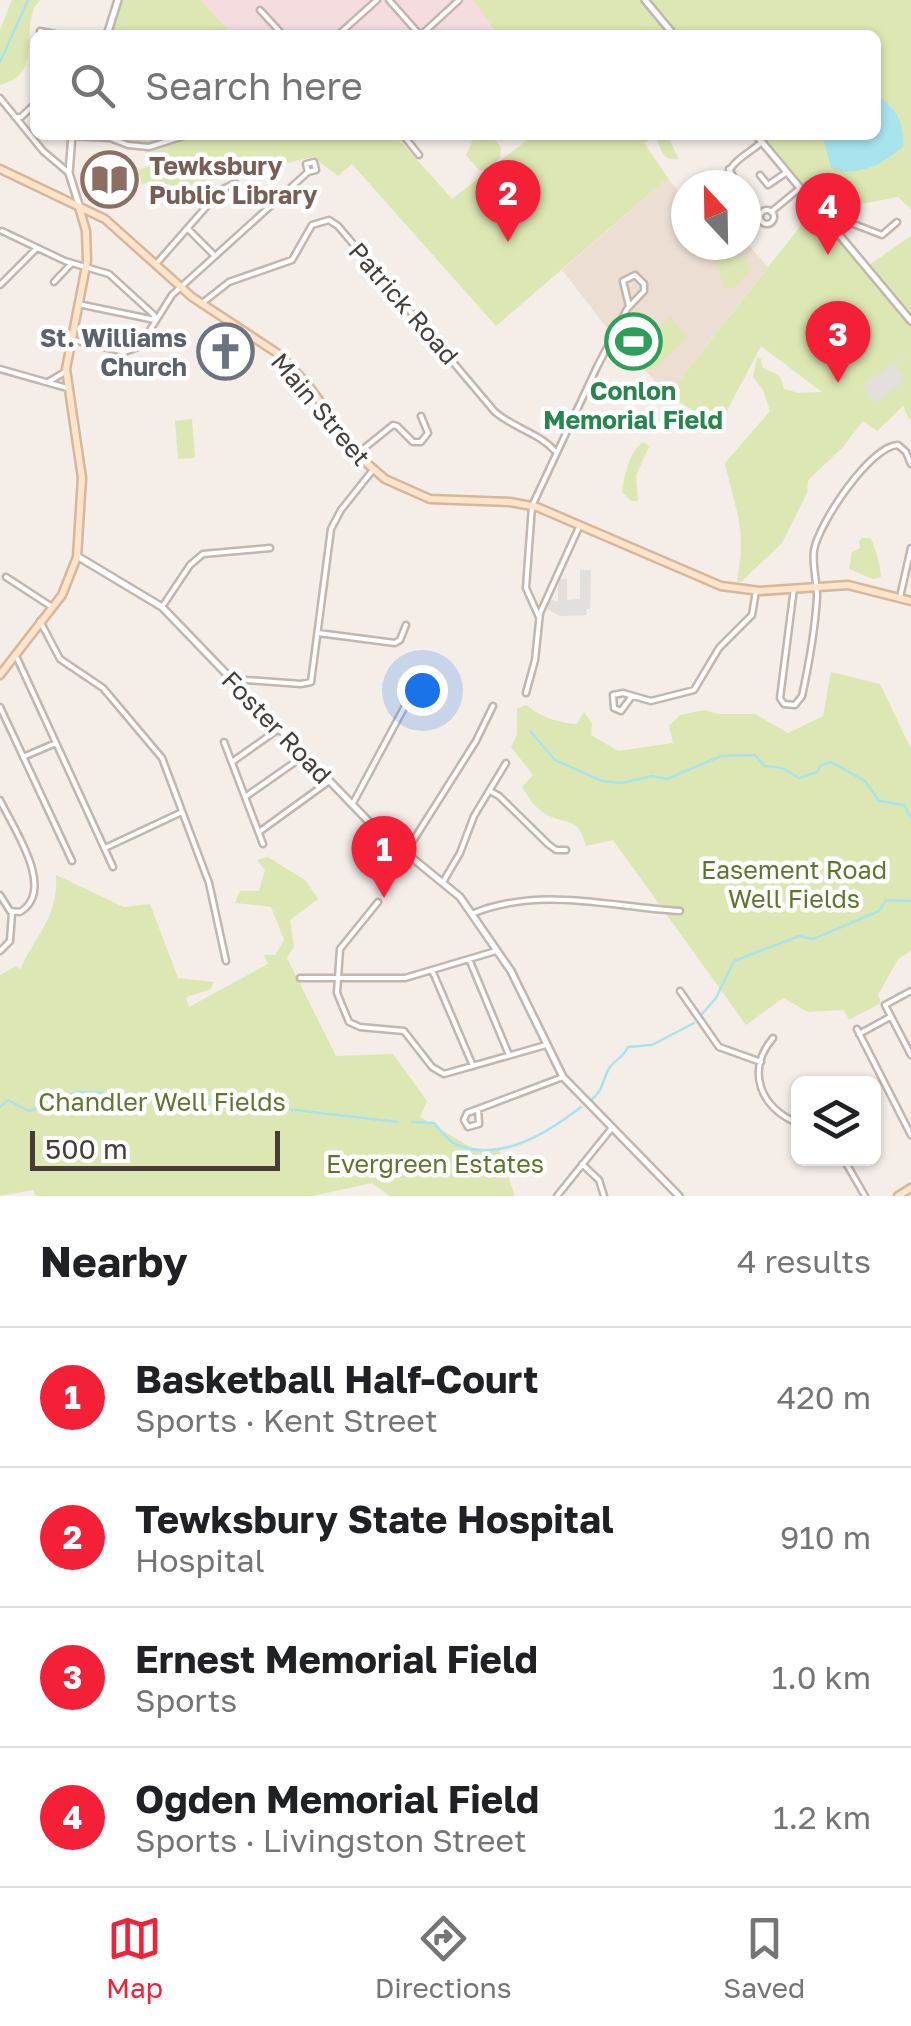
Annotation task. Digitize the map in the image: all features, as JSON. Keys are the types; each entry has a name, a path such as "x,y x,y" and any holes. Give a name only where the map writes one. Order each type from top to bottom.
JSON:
{"main road":[{"name":"Main Street","path":"0,170 105,220 200,304 280,355 308,385 357,454 396,486 430,499 532,506 704,581 756,591 856,586 911,601"},
{"path":"0,676 68,584 77,556 82,478 66,371 86,268 86,230 78,206"},
{"path":"86,230 93,220 105,220"},
{"path":"900,1196 911,1188"}],"street":[{"path":"109,30 118,0"},
{"path":"344,30 377,0"},
{"path":"390,0 416,30"},
{"path":"426,30 459,0"},
{"path":"645,0 670,30"},
{"path":"260,10 278,30"},
{"path":"0,98 30,135"},
{"path":"15,117 30,108"},
{"path":"35,140 68,173"},
{"path":"71,140 68,173 78,206"},
{"path":"117,140 148,147 171,140"},
{"path":"407,140 419,155"},
{"path":"729,170 736,160 762,142 911,321"},
{"path":"70,339 125,352 142,344 155,320 181,288 308,172"},
{"path":"761,176 768,185 787,172"},
{"path":"156,264 222,190 235,183"},
{"path":"62,198 72,186"},
{"path":"771,212 800,188"},
{"name":"Patrick Road","path":"200,304 229,282 292,260 312,224 329,220 496,412 555,451"},
{"path":"834,228 851,223 882,234 897,222"},
{"path":"188,228 215,255"},
{"path":"2,231 72,264 114,276 154,314 155,320"},
{"path":"0,284 38,248"},
{"path":"54,282 72,264"},
{"path":"539,617 526,588 532,506 612,337 629,306 644,290 636,275 623,281 629,306"},
{"path":"78,304 155,320"},
{"path":"0,370 68,388"},
{"path":"48,382 62,377 66,371"},
{"path":"357,454 392,426 397,426 413,442 420,442 428,432 422,416"},
{"path":"794,588 780,698 784,704 792,705 799,703 804,687 816,612 815,548 844,493 875,456 890,446 902,448 911,464"},
{"path":"232,680 309,684 313,679 332,529 341,510 373,470"},
{"path":"526,693 535,660 539,617 580,525"},
{"path":"162,607 203,554 270,548"},
{"path":"900,597 911,548"},
{"name":"Foster Road","path":"77,556 162,607 352,805 474,913 498,950 563,1077 679,1196"},
{"path":"6,577 52,607"},
{"path":"632,696 651,701 694,690 719,648 752,616 756,591"},
{"path":"40,622 60,659 103,688 158,752 209,883 226,962"},
{"path":"318,633 395,643 406,625"},
{"path":"15,654 113,867"},
{"path":"352,805 414,691"},
{"path":"406,852 494,706"},
{"path":"0,707 72,861"},
{"path":"232,762 280,728"},
{"path":"24,757 56,742"},
{"path":"224,742 263,844"},
{"path":"246,797 305,755"},
{"path":"443,882 506,763"},
{"path":"259,832 329,781"},
{"path":"489,791 500,796 552,847 566,850"},
{"path":"0,800 37,883 31,904 12,912"},
{"path":"105,848 183,812"},
{"path":"0,895 12,912 10,941 0,951"},
{"path":"474,913 502,904 546,898 680,911"},
{"path":"378,902 343,942 337,978 343,1010 354,1025 404,1031 440,1073 448,1074 546,1045"},
{"path":"300,978 400,978 498,950"},
{"path":"469,959 509,1055"},
{"path":"432,970 473,1066"},
{"path":"680,990 719,1048 761,1062"},
{"path":"911,991 885,1005 911,1056"},
{"path":"891,1016 858,1031 911,1135"},
{"path":"773,1038 761,1062 760,1086 769,1104 791,1121"},
{"path":"478,1109 563,1077"},
{"path":"558,1196 611,1130"},
{"path":"582,1164 595,1174 604,1196"},
{"path":"848,1166 865,1196"}],"shaded area":[{"path":"122,0 641,0 665,30 112,30"},
{"path":"668,178 671,260 761,259 768,267 668,395 615,338 562,270"},
{"path":"911,350 894,366 905,380 876,403 862,385"},
{"path":"580,570 591,570 587,615 560,616 547,609 551,600 558,602 558,580 567,578 567,600 580,599"}],"green space":[{"path":"12,0 40,0 30,22 23,70 15,79 0,85 0,30"},
{"path":"122,0 200,0 228,30 112,30"},
{"path":"473,0 641,0 665,30 494,30"},
{"path":"649,0 911,0 911,209 898,197 861,204 830,219 764,140 881,140 881,30 673,30"},
{"path":"109,140 399,140 452,199 527,140 648,140 644,143 668,178 496,326 352,164 338,176 313,157 156,193 153,182 142,184 138,170 150,166 146,150"},
{"path":"473,140 495,140 501,148 500,158 485,171 479,170 466,155"},
{"path":"658,140 670,140 679,159 665,156"},
{"path":"813,210 911,325 911,423 903,406 877,431 863,421 842,448 808,480 807,493 782,543 741,582 737,581 739,520 725,463 770,411 763,390 753,377 757,357 762,367 778,375 784,389 822,392 761,346 719,426 668,395"},
{"path":"911,236 911,317 869,265"},
{"path":"748,260 749,272 736,286 725,290 715,261"},
{"path":"670,317 688,338 651,371 620,340 638,324 646,338"},
{"path":"192,419 195,458 178,459 175,421"},
{"path":"644,442 649,447 636,475 638,501 631,501 622,492 624,478 631,457"},
{"path":"862,538 871,538 881,577 873,579 849,569 852,552 860,548"},
{"name":"Easement Road Well Fields","path":"831,672 880,684 911,749 911,951 898,959 878,995 881,1003 849,1020 844,1010 808,1012 783,998 746,1025 613,840 586,846 575,825 537,808 522,787 533,775 511,747 517,735 517,709 526,705 550,719 577,724 584,712 592,723 591,735 618,751 673,743 669,726 680,715 705,710 755,714 788,733 823,716"},
{"name":"Chandler Well Fields","path":"268,857 306,881 318,899 290,920 294,946 287,958 336,1056 393,1054 427,1101 420,1117 477,1151 499,1150 515,1196 390,1196 372,1183 313,1196 36,1196 33,1190 0,1196 0,975 17,966 20,970 50,914 56,875 124,907 150,904 178,978 213,982 211,989 186,997 189,1007 268,964 264,955 275,955 284,940 271,907 235,903 240,891 259,891 265,870 257,860"}],"water":[{"path":"881,98 898,117 903,146 870,168 850,172 831,168 824,140 881,140"}],"waterway":[{"path":"0,62 28,0"},
{"path":"530,731 555,760 602,781 622,783 652,776 667,779 721,756 755,755 765,766 782,768 799,778 831,762 865,781 879,801 904,805 911,818"},
{"path":"702,1014 716,998 734,961 799,936 813,939 879,911 886,900 911,901"},
{"path":"592,1099 610,1067 628,1047 652,1045 694,1023"},
{"path":"0,1107 8,1100 29,1111 78,1092 175,1096 398,1122"},
{"path":"412,1122 434,1123 457,1145 490,1150 522,1143 581,1107"}],"place":[{"name":"Tewksbury Public Library","path":"110,179"},
{"name":"Tewksbury State Hospital","path":"508,242"},
{"name":"Ogden Memorial Field","path":"828,255"},
{"name":"Conlon Memorial Field","path":"633,341"},
{"name":"St. Williams Church","path":"226,351"},
{"name":"Ernest Memorial Field","path":"838,383"},
{"name":"Basketball Half-Court","path":"384,898"}],"park label":[{"name":"Evergreen Estates","path":"435,1163"}]}
